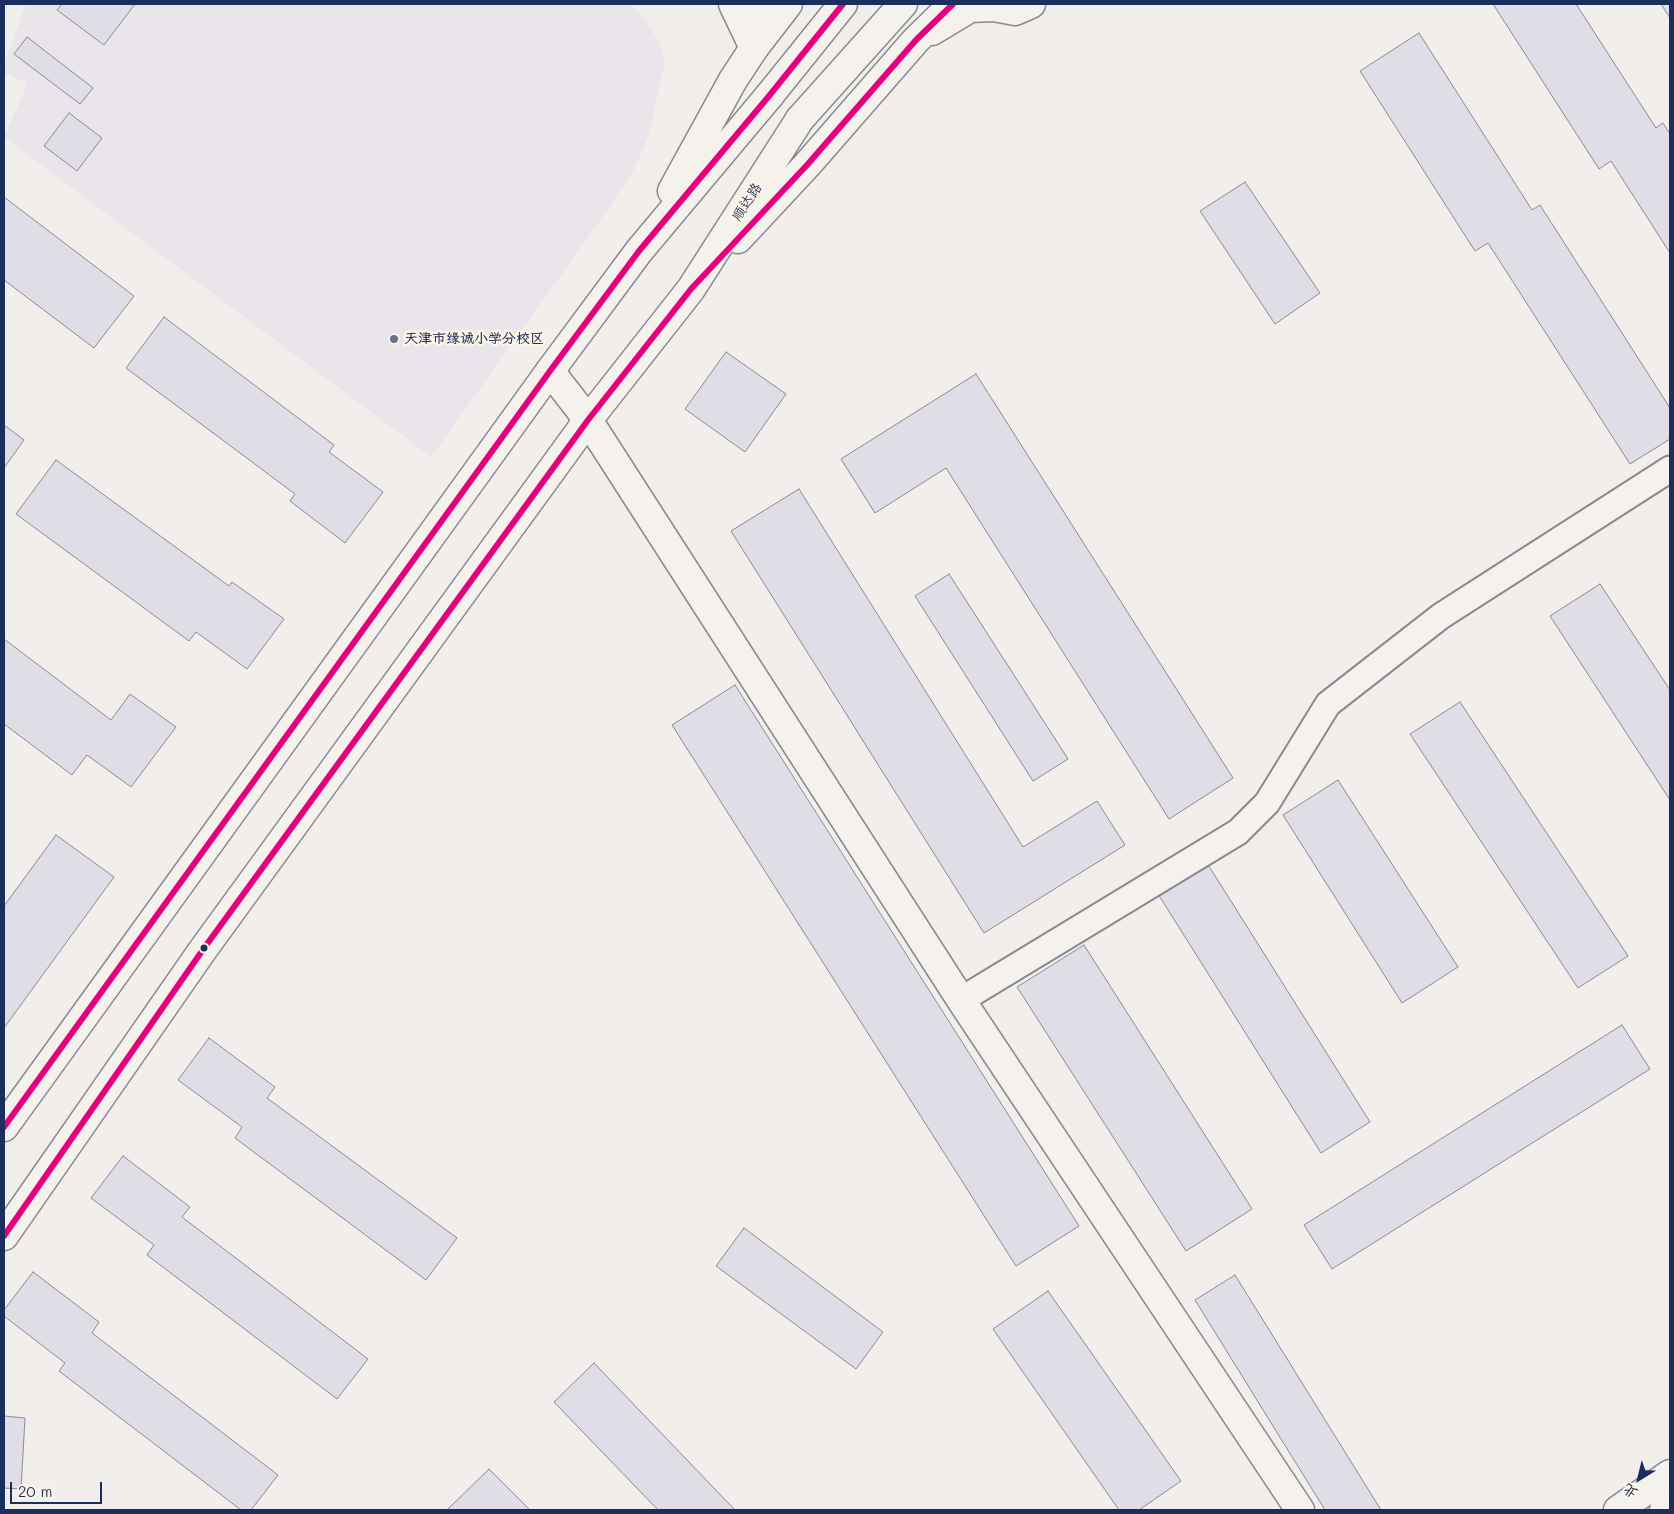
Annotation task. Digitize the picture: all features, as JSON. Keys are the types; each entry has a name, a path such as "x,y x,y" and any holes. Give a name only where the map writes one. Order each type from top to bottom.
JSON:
{"main road":[{"path":"734,4 754,48"},
{"path":"754,48 758,4"},
{"path":"639,251 733,80 754,48 788,4"},
{"path":"4,1127 550,371 639,251 769,96 843,4"},
{"name":"顺达路","path":"4,1236 202,950 588,420 691,289 800,119 903,4"},
{"path":"691,289 807,165 916,40 953,4"},
{"path":"916,40 970,8 994,7 1015,11 1031,4"},
{"path":"550,371 588,420 961,1000 1300,1510"},
{"path":"1618,1510 1670,1474"},
{"path":"1664,1510 1670,1506"}],"street":[{"path":"961,1000 1238,832 1267,803 1328,704 1441,616 1670,469"}],"shaded area":[{"name":"天津市缘诚小学分校区","path":"26,4 630,4 646,21 659,41 665,61 649,135 636,166 599,222 431,457 4,137 28,83 4,73 4,64"}],"building":[{"path":"62,4 135,4 104,45 57,10"},
{"path":"1493,4 1576,4 1656,128 1663,123 1670,134 1670,253 1611,161 1599,169"},
{"path":"1661,4 1670,4 1670,18"},
{"path":"1419,33 1532,210 1540,205 1670,408 1670,439 1630,464 1488,243 1475,251 1360,71"},
{"path":"27,37 93,88 80,104 14,54"},
{"path":"69,113 102,138 77,171 44,146"},
{"path":"1245,182 1320,293 1275,324 1200,211"},
{"path":"4,197 134,296 94,348 4,280"},
{"path":"164,317 334,445 329,452 383,492 345,543 290,501 295,494 126,368"},
{"path":"726,352 786,394 745,452 685,409"},
{"path":"976,374 1233,778 1169,819 946,468 875,513 841,459"},
{"path":"4,425 24,440 4,468"},
{"path":"56,460 229,586 232,582 284,619 247,669 196,632 189,641 16,514"},
{"path":"799,489 1023,847 1097,801 1125,845 984,933 731,531"},
{"path":"949,574 1068,759 1033,781 915,596"},
{"path":"1600,584 1670,690 1670,800 1550,616"},
{"path":"4,639 111,720 130,694 176,727 131,787 87,755 72,775 4,724"},
{"path":"735,685 1079,1226 1016,1266 672,725"},
{"path":"1460,702 1628,956 1578,988 1410,734"},
{"path":"1338,780 1458,967 1402,1003 1283,815"},
{"path":"56,835 114,877 4,1028 4,906"},
{"path":"1207,863 1370,1122 1321,1153 1158,894"},
{"path":"1084,945 1252,1209 1186,1251 1017,987"},
{"path":"1622,1025 1650,1069 1332,1269 1304,1225"},
{"path":"209,1038 275,1087 267,1098 457,1238 426,1280 235,1138 242,1127 178,1080"},
{"path":"123,1156 190,1207 182,1217 368,1359 337,1399 147,1255 154,1245 91,1198"},
{"path":"744,1228 883,1332 856,1369 716,1266"},
{"path":"33,1272 99,1322 92,1333 278,1475 251,1510 241,1510 59,1371 65,1363 4,1316 4,1310"},
{"path":"1235,1275 1381,1510 1325,1510 1195,1300"},
{"path":"1048,1291 1181,1481 1139,1510 1119,1510 993,1329"},
{"path":"594,1363 735,1510 658,1510 554,1402"},
{"path":"4,1416 25,1418 21,1489 4,1488"},
{"path":"489,1469 530,1510 447,1510"}],"transit line":[{"path":"4,1127 550,371 639,251 769,96 843,4"},
{"path":"4,1236 202,951 588,420 691,289 807,165 916,40 953,4"}],"place":[{"name":"天津市缘诚小学分校区","path":"394,339"}]}
